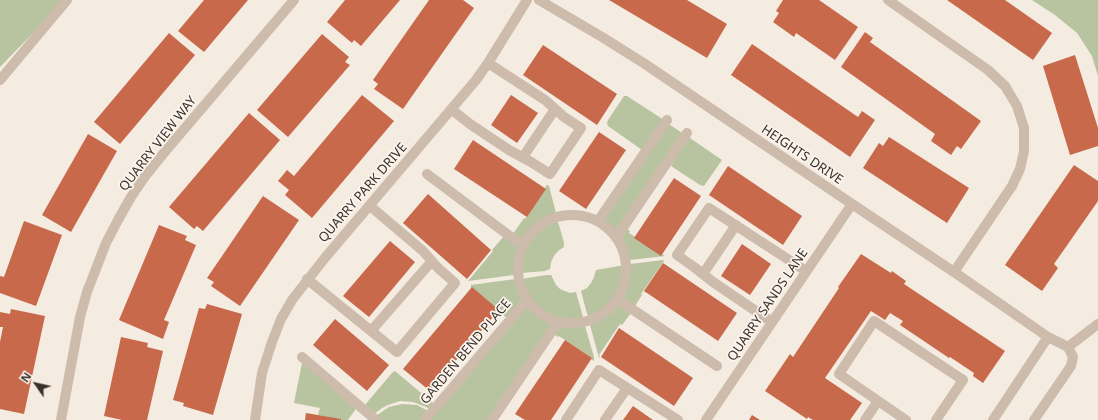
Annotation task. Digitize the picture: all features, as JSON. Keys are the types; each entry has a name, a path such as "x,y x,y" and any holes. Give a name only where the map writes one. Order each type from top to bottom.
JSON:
{"street":[{"path":"0,80 67,0"},
{"name":"QUARRY VIEW WAY","path":"61,420 80,317 87,292 103,249 118,220 131,197 158,160 294,0"},
{"name":"QUARRY PARK DRIVE","path":"255,420 262,373 281,319 292,300 307,280 476,80 527,0"},
{"name":"HEIGHTS DRIVE","path":"539,0 645,64 1048,337 1068,347"},
{"path":"888,0 988,70 1005,86 1017,106 1024,128 1024,151 1020,169 1012,186 954,272"},
{"path":"451,109 470,124 509,150 550,174 581,128 564,117 538,96 488,63"},
{"path":"523,158 555,109"},
{"path":"598,221 667,120"},
{"path":"616,238 687,133"},
{"path":"427,174 523,246"},
{"name":"QUARRY SANDS LANE","path":"706,420 852,204"},
{"path":"307,280 396,352 456,283 370,206"},
{"path":"772,322 713,282 677,255 709,208 806,271"},
{"name":"GARDEN BEND PLACE","path":"579,215 598,221 611,231 621,246 626,263 625,282 622,291 611,307 604,313 587,322 567,324 549,319 540,314 527,300 521,289 518,277 518,266 523,246 538,227 558,217 579,215"},
{"path":"703,274 736,225"},
{"path":"371,331 432,261"},
{"path":"617,299 717,366"},
{"name":"GARDEN BEND PLACE","path":"426,420 527,300"},
{"path":"906,420 839,374 874,321 962,380 936,420"},
{"path":"492,420 558,322"},
{"path":"1034,420 1071,366 1073,356 1068,347 1098,324"},
{"path":"993,420 1048,337"},
{"path":"302,357 376,420"},
{"path":"566,420 599,370 678,420"},
{"path":"605,420 627,388"},
{"path":"865,420 878,401"}],"green space":[{"path":"0,0 65,0 0,67"},
{"path":"1032,0 1098,0 1098,76 1092,56 1077,33 1055,15"},
{"path":"624,96 627,96 664,120 642,150 608,126 607,123"},
{"path":"667,123 684,134 617,233 602,220"},
{"path":"687,136 722,160 704,186 700,185 671,166"},
{"path":"547,185 549,186 556,213 535,224 522,241 513,234 524,218 525,219"},
{"path":"557,221 564,247 554,256 550,269 545,271 522,273 524,255 532,238 547,225"},
{"path":"625,228 630,231 629,233 665,256 630,260 626,247 620,236"},
{"path":"504,236 518,247 514,275 468,281 493,251 492,250"},
{"path":"664,261 641,294 642,295 635,306 623,299 629,283 630,264"},
{"path":"623,266 622,277 620,287 615,297 599,312 589,317 581,291 587,288 591,283 596,270"},
{"path":"551,275 556,285 560,289 570,293 576,292 583,319 562,319 553,316 544,311 530,297 525,288 523,279"},
{"path":"515,279 518,291 523,301 508,319 471,289 471,285"},
{"path":"526,305 538,316 553,325 489,420 431,420"},
{"path":"619,305 631,313 622,325 620,324 599,355 599,358 590,325 604,318"},
{"path":"558,326 570,328 585,326 594,361 591,359 592,358 559,336 558,337 552,333"},
{"path":"302,363 357,407 348,420 340,420 318,415 320,408 294,403"},
{"path":"395,371 434,404 431,410 413,402 400,401 382,408 373,415 364,406"},
{"path":"402,404 417,405 430,412 422,420 379,420 375,417 389,407"}],"building":[{"path":"204,0 248,0 204,52 178,31"},
{"path":"345,0 400,0 361,46 354,40 352,43 327,22"},
{"path":"429,0 463,0 474,8 403,109 374,89 378,84 373,80"},
{"path":"609,0 687,0 727,24 707,58"},
{"path":"783,0 819,0 858,27 835,60 796,33 794,37 773,22 779,13 776,11"},
{"path":"947,0 1005,0 1052,33 1033,60"},
{"path":"865,32 873,38 870,42 981,121 961,149 957,146 951,155 931,141 935,134 841,67"},
{"path":"169,33 195,55 120,144 94,122"},
{"path":"322,34 349,57 345,62 350,65 288,137 257,110"},
{"path":"752,44 858,117 862,111 875,120 850,157 731,75"},
{"path":"543,45 617,94 597,125 523,75"},
{"path":"1075,55 1098,128 1098,146 1070,155 1043,66"},
{"path":"362,95 394,121 312,218 285,195 289,190 278,181 287,170 294,176"},
{"path":"511,95 538,113 517,143 491,125"},
{"path":"249,113 280,140 203,231 197,226 194,229 169,207"},
{"path":"599,132 626,150 586,209 559,191"},
{"path":"88,134 117,151 71,232 42,215"},
{"path":"889,137 969,188 947,223 863,168 879,143 883,146"},
{"path":"473,140 546,189 527,217 454,169"},
{"path":"1074,165 1098,181 1098,201 1054,264 1058,268 1042,291 1005,265"},
{"path":"728,166 802,216 783,245 709,195"},
{"path":"674,178 701,196 661,256 634,238"},
{"path":"428,194 491,250 467,279 403,223"},
{"path":"263,196 299,220 240,306 211,286 214,282 207,278"},
{"path":"24,221 62,235 36,306 0,293 0,276 4,277"},
{"path":"159,225 187,236 185,240 196,245 164,320 169,322 163,339 119,320"},
{"path":"390,241 415,262 369,317 343,296"},
{"path":"742,244 771,264 750,295 721,276"},
{"path":"861,254 891,273 892,271 906,281 904,284 1005,351 983,383 973,376 974,373 900,325 903,321 890,313 885,320 871,311 825,378 862,403 850,420 813,420 808,417 807,419 765,391 790,354 793,357"},
{"path":"663,263 737,313 718,341 644,291"},
{"path":"472,287 499,310 430,391 403,369"},
{"path":"207,304 242,314 213,415 183,406 184,403 173,400 199,308 205,309"},
{"path":"11,309 45,316 24,414 0,409 0,342 3,327 0,327 0,312 10,314"},
{"path":"335,319 389,365 367,391 313,345"},
{"path":"619,328 693,378 674,406 601,357"},
{"path":"121,337 148,343 147,347 163,351 147,420 122,420 104,416"},
{"path":"565,340 592,358 551,420 525,420 515,414"},
{"path":"633,406 653,420 623,420"},
{"path":"306,413 341,419 341,420 305,420"},
{"path":"752,415 760,420 749,420"}]}
